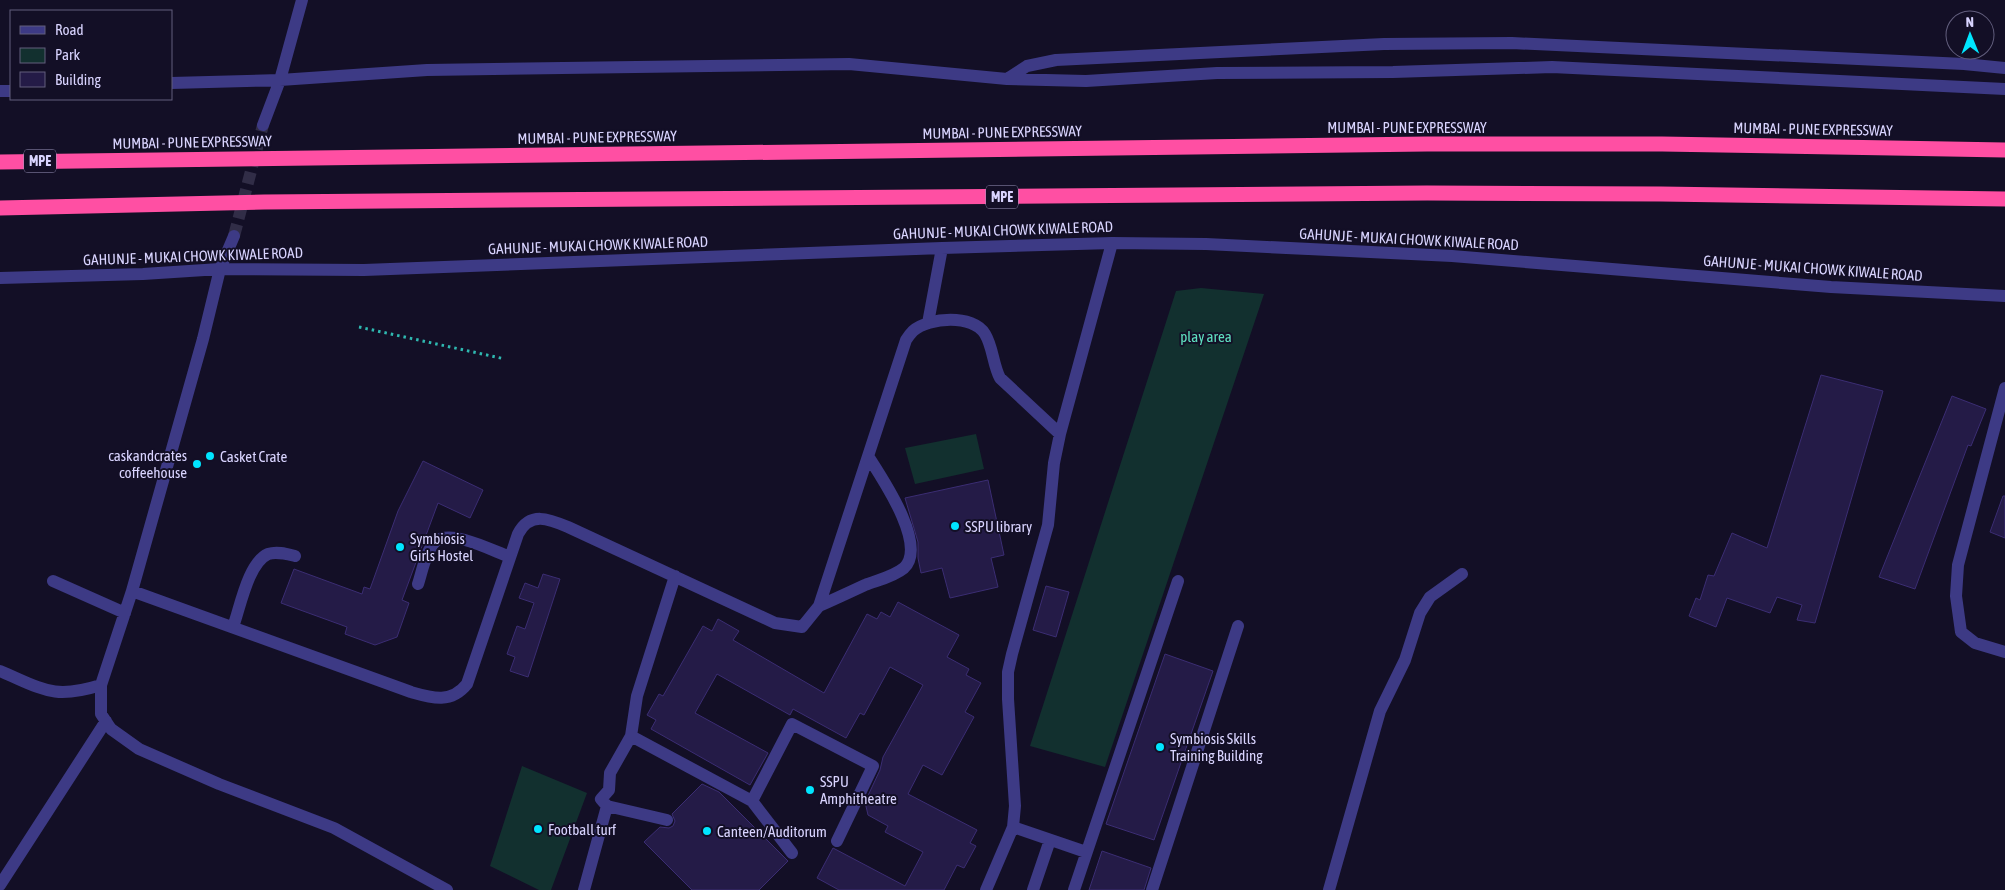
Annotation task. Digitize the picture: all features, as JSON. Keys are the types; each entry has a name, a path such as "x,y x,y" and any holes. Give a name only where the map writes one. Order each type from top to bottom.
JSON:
{"highway":[{"name":"MUMBAI - PUNE EXPRESSWAY","path":"0,162 1427,144 1652,144 2005,150"},
{"name":"MPE","path":"0,208 274,202 1427,193 2005,199"}],"street":[{"path":"263,126 280,80 302,0"},
{"path":"1007,79 1027,66 1056,60 1384,44 1521,44 1964,64 2005,68"},
{"path":"172,84 280,80 427,70 849,64 1007,79 1086,81 1218,73 1393,72 1552,67 2005,89"},
{"path":"234,236 220,269 203,339 132,591 101,685 101,714 110,729 138,749 219,784 334,828 447,890"},
{"path":"986,890 1013,827 1015,806 1008,672 1018,629 1048,525 1054,463 1060,434 1112,243"},
{"name":"GAHUNJE - MUKAI CHOWK KIWALE ROAD","path":"0,278 143,274 220,269 364,270 1112,243 1206,244 1396,253 1575,265 1831,287 2005,296"},
{"path":"928,323 942,248"},
{"path":"132,591 418,694 436,698 451,697 460,692 467,684 510,557 522,526 529,520 546,518 775,623 802,627 819,606 906,340 914,330 928,323 948,320 965,322 979,327 988,341 994,367 1000,378 1060,434"},
{"path":"2005,388 1958,565 1956,596 1962,632 1975,643 2005,652"},
{"path":"819,606 894,575 905,566 911,556 910,540 906,526 888,486 868,456"},
{"path":"418,584 429,552 435,542 444,537 459,538 510,557"},
{"path":"234,627 252,572 258,561 268,554 279,552 295,556"},
{"path":"1329,890 1380,711 1405,660 1420,612 1430,597 1462,574"},
{"path":"667,820 607,806 601,799 609,790 610,773 631,736 637,696 675,576"},
{"path":"53,581 125,613"},
{"path":"1074,890 1178,582"},
{"path":"1152,890 1238,626"},
{"path":"0,671 51,692 67,694 101,685"},
{"path":"0,885 106,721"},
{"path":"752,801 792,724 873,766 837,842"},
{"path":"631,736 752,801 792,853"},
{"path":"584,890 607,806"},
{"path":"1013,827 1086,852"},
{"path":"1033,890 1050,840"}],"path":[{"path":"359,327 505,359"}],"green space":[{"name":"play area","path":"1201,288 1264,294 1105,767 1030,746 1176,291"},
{"path":"976,434 984,469 915,484 905,448"},
{"name":"Football turf","path":"522,766 587,793 551,890 539,890 490,866"}],"building":[{"path":"1821,375 1883,391 1815,623 1797,620 1802,605 1777,597 1770,613 1727,598 1716,627 1689,616 1696,598 1700,600 1708,575 1714,576 1732,533 1767,548"},
{"path":"1952,396 1986,409 1971,446 1968,445 1915,589 1879,577"},
{"path":"423,461 483,490 470,518 438,503 402,600 409,603 397,637 375,645 345,634 347,627 281,603 294,569 362,594 364,587 370,589 398,511"},
{"name":"SSPU library","path":"988,480 1004,555 991,558 998,587 950,598 942,568 921,573 918,558 918,542 905,498"},
{"path":"2003,496 2005,496 2005,538 1990,532"},
{"path":"543,574 560,579 528,677 510,671 515,657 507,654 517,626 525,629 534,603 519,598 525,583 538,588"},
{"path":"1046,586 1069,592 1056,637 1033,630"},
{"path":"898,602 959,635 947,657 969,669 966,675 981,683 965,712 974,717 942,775 923,765 908,794 977,830 970,843 976,846 964,868 957,865 944,890 839,890 817,878 833,848 905,886 923,852 885,832 888,826 868,815 865,802 880,770 883,757 923,685 890,667 864,715 860,713 846,738 793,709 790,715 717,674 695,713 768,753 750,785 651,729 656,720 647,715 659,694 663,696 703,626 712,631 718,619 739,631 733,640 824,693 867,614 877,619 881,612 890,617"},
{"name":"Symbiosis Skills Training Building","path":"1165,654 1213,671 1154,840 1106,824"},
{"name":"Canteen/Auditorum","path":"702,784 719,792 788,861 759,890 692,890 644,842 660,827 669,828 673,826 675,821 672,814"},
{"path":"1102,851 1151,868 1144,890 1089,890"}],"tunnel":[{"path":"234,236 263,125"}],"place":[{"name":"Casket Crate","path":"210,456"},
{"name":"caskandcrates coffeehouse","path":"197,464"},
{"name":"SSPU library","path":"955,526"},
{"name":"Symbiosis Girls Hostel","path":"400,547"},
{"name":"Symbiosis Skills Training Building","path":"1160,747"},
{"name":"SSPU Amphitheatre","path":"810,790"},
{"name":"Football turf","path":"538,829"},
{"name":"Canteen/Auditorum","path":"707,831"}]}
